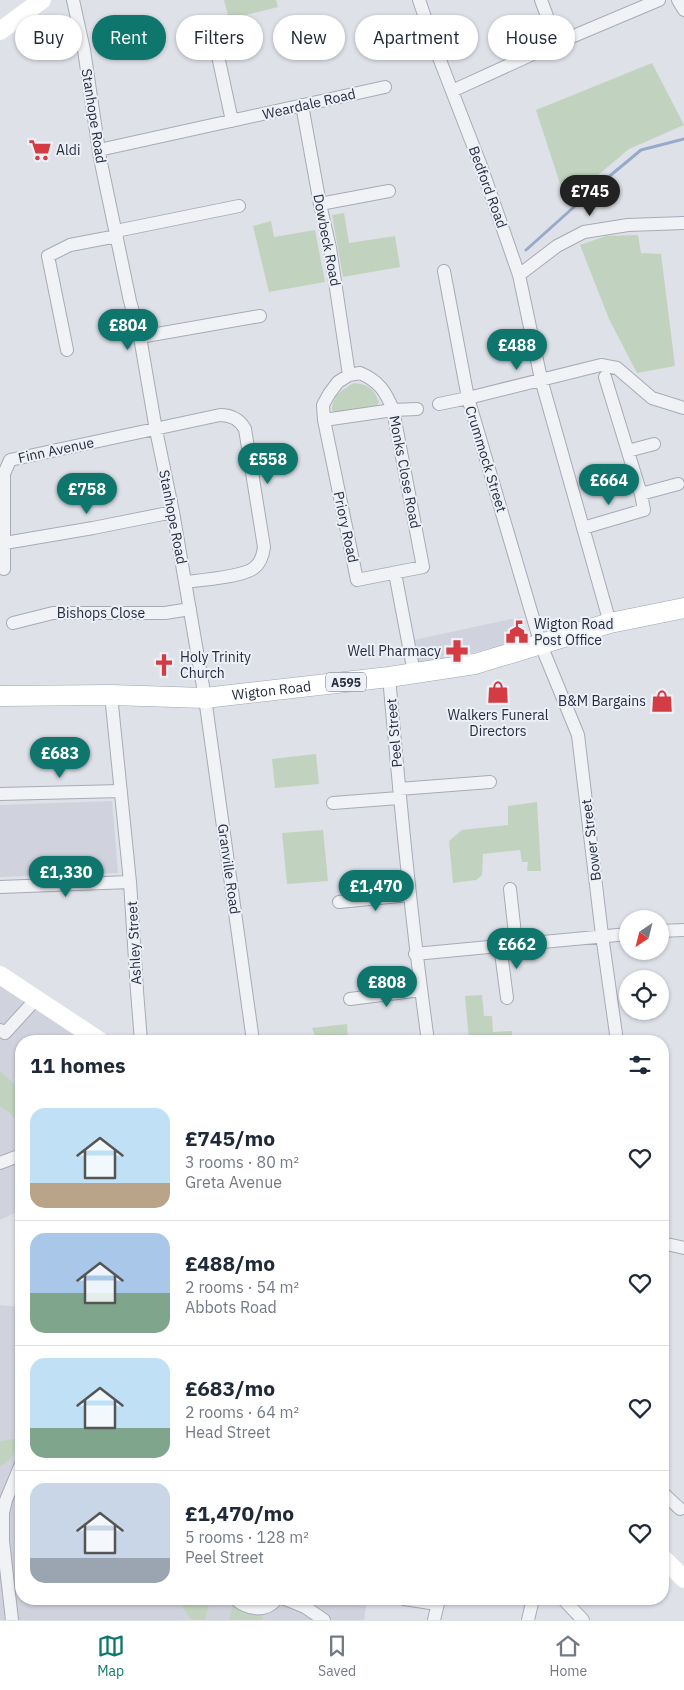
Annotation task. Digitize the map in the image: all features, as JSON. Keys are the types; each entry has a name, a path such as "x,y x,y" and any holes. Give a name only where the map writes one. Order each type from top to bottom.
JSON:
{"main road":[{"path":"0,31 42,0"},
{"name":"Wigton Road","path":"0,696 111,695 205,698 389,677 475,664 610,623 684,608"},
{"path":"0,975 91,1035"},
{"path":"669,1564 684,1579"}],"street":[{"name":"Stanhope Road","path":"73,0 84,50 100,158 130,301 140,337 205,698"},
{"name":"Bedford Road","path":"419,0 481,166 519,275 541,379 610,623"},
{"path":"541,0 547,15"},
{"path":"575,35 659,0"},
{"path":"678,0 684,10"},
{"path":"219,60 232,121"},
{"path":"452,91 520,60"},
{"name":"Weardale Road","path":"99,150 385,87"},
{"name":"Dowbeck Road","path":"302,105 330,248 349,375"},
{"path":"320,204 389,191"},
{"path":"67,350 48,256 70,245 239,206"},
{"path":"519,275 557,246 584,232 628,225 684,222"},
{"name":"Crummock Street","path":"444,271 468,398 541,645"},
{"path":"140,337 260,316"},
{"path":"439,404 601,365 617,368 652,398 684,408"},
{"name":"Monks Close Road","path":"349,375 360,374 370,377 381,386 388,396 393,410 423,567 395,573"},
{"name":"Priory Road","path":"349,375 338,382 328,394 323,405 324,420 357,580 395,573"},
{"path":"583,528 644,510 641,494 605,377"},
{"path":"324,420 393,410 417,409"},
{"path":"156,430 220,415 234,418 245,429 264,547 262,559 254,569 242,574 185,582"},
{"name":"Finn Avenue","path":"4,569 4,474 10,460 156,430"},
{"path":"628,450 654,444"},
{"path":"641,494 678,484"},
{"path":"5,543 173,512"},
{"path":"395,573 414,673"},
{"name":"Bishops Close","path":"13,622 53,613 165,614 190,609"},
{"name":"Bower Street","path":"541,645 578,735 616,1035"},
{"name":"Peel Street","path":"389,677 415,954 427,1035"},
{"name":"Ashley Street","path":"111,695 130,882 140,1035"},
{"name":"Granville Road","path":"205,698 252,1035"},
{"path":"333,803 490,782"},
{"path":"0,794 121,791"},
{"path":"0,888 130,882"},
{"path":"510,889 516,943"},
{"path":"339,902 409,895"},
{"path":"669,931 684,930"},
{"path":"415,954 619,934"},
{"path":"500,945 507,998"},
{"path":"350,999 421,990"},
{"path":"0,1030 5,1033 37,998"},
{"path":"0,1163 15,1157"},
{"path":"669,1245 684,1248"},
{"path":"12,1620 3,1541 3,1513 15,1478"},
{"path":"669,1499 680,1509"},
{"path":"244,1605 258,1609 270,1605"},
{"path":"300,1605 324,1620"},
{"path":"434,1620 437,1605"},
{"path":"528,1620 532,1605"},
{"path":"569,1605 583,1620"}],"shaded area":[{"path":"521,617 528,640 414,666 409,641"},
{"path":"112,801 118,873 0,877 0,805"},
{"path":"0,985 64,1025 76,1035 15,1035 15,1213 0,1220"},
{"path":"0,1305 15,1306 15,1605 366,1605 364,1620 0,1620"}],"green space":[{"path":"224,0 276,0 278,7 245,15 228,15"},
{"path":"652,63 684,125 629,149 566,202 536,110"},
{"path":"344,213 349,243 395,236 400,267 343,277 332,215"},
{"path":"271,221 274,237 315,230 325,282 269,292 253,226"},
{"path":"638,235 641,253 661,254 675,366 637,373 609,319 580,245 606,236"},
{"path":"354,383 370,388 375,393 379,402 376,407 337,414 332,410 336,397"},
{"path":"316,754 319,784 275,788 272,759"},
{"path":"537,802 541,871 527,871 528,862 522,862 520,850 483,854 482,875 476,880 453,883 449,841 462,830 508,825 508,806"},
{"path":"323,830 328,881 287,884 282,833"},
{"path":"482,995 484,1016 492,1016 493,1032 512,1031 512,1035 468,1035 465,996"},
{"path":"347,1024 348,1035 315,1035 312,1028"},
{"path":"0,1071 15,1085 15,1119 0,1106"},
{"path":"15,1439 15,1451 8,1461 0,1466 0,1441"},
{"path":"181,1605 209,1605 205,1620 191,1620"},
{"path":"233,1605 239,1605 262,1613 263,1620 229,1620"}],"waterway":[{"path":"526,250 641,150 684,139"}],"place":[{"name":"Aldi","path":"40,150"},
{"name":"Wigton Road Post Office","path":"517,632"},
{"name":"Well Pharmacy","path":"457,651"},
{"name":"Holy Trinity Church","path":"164,665"},
{"name":"Walkers Funeral Directors","path":"498,692"},
{"name":"B&M Bargains","path":"662,701"}]}
